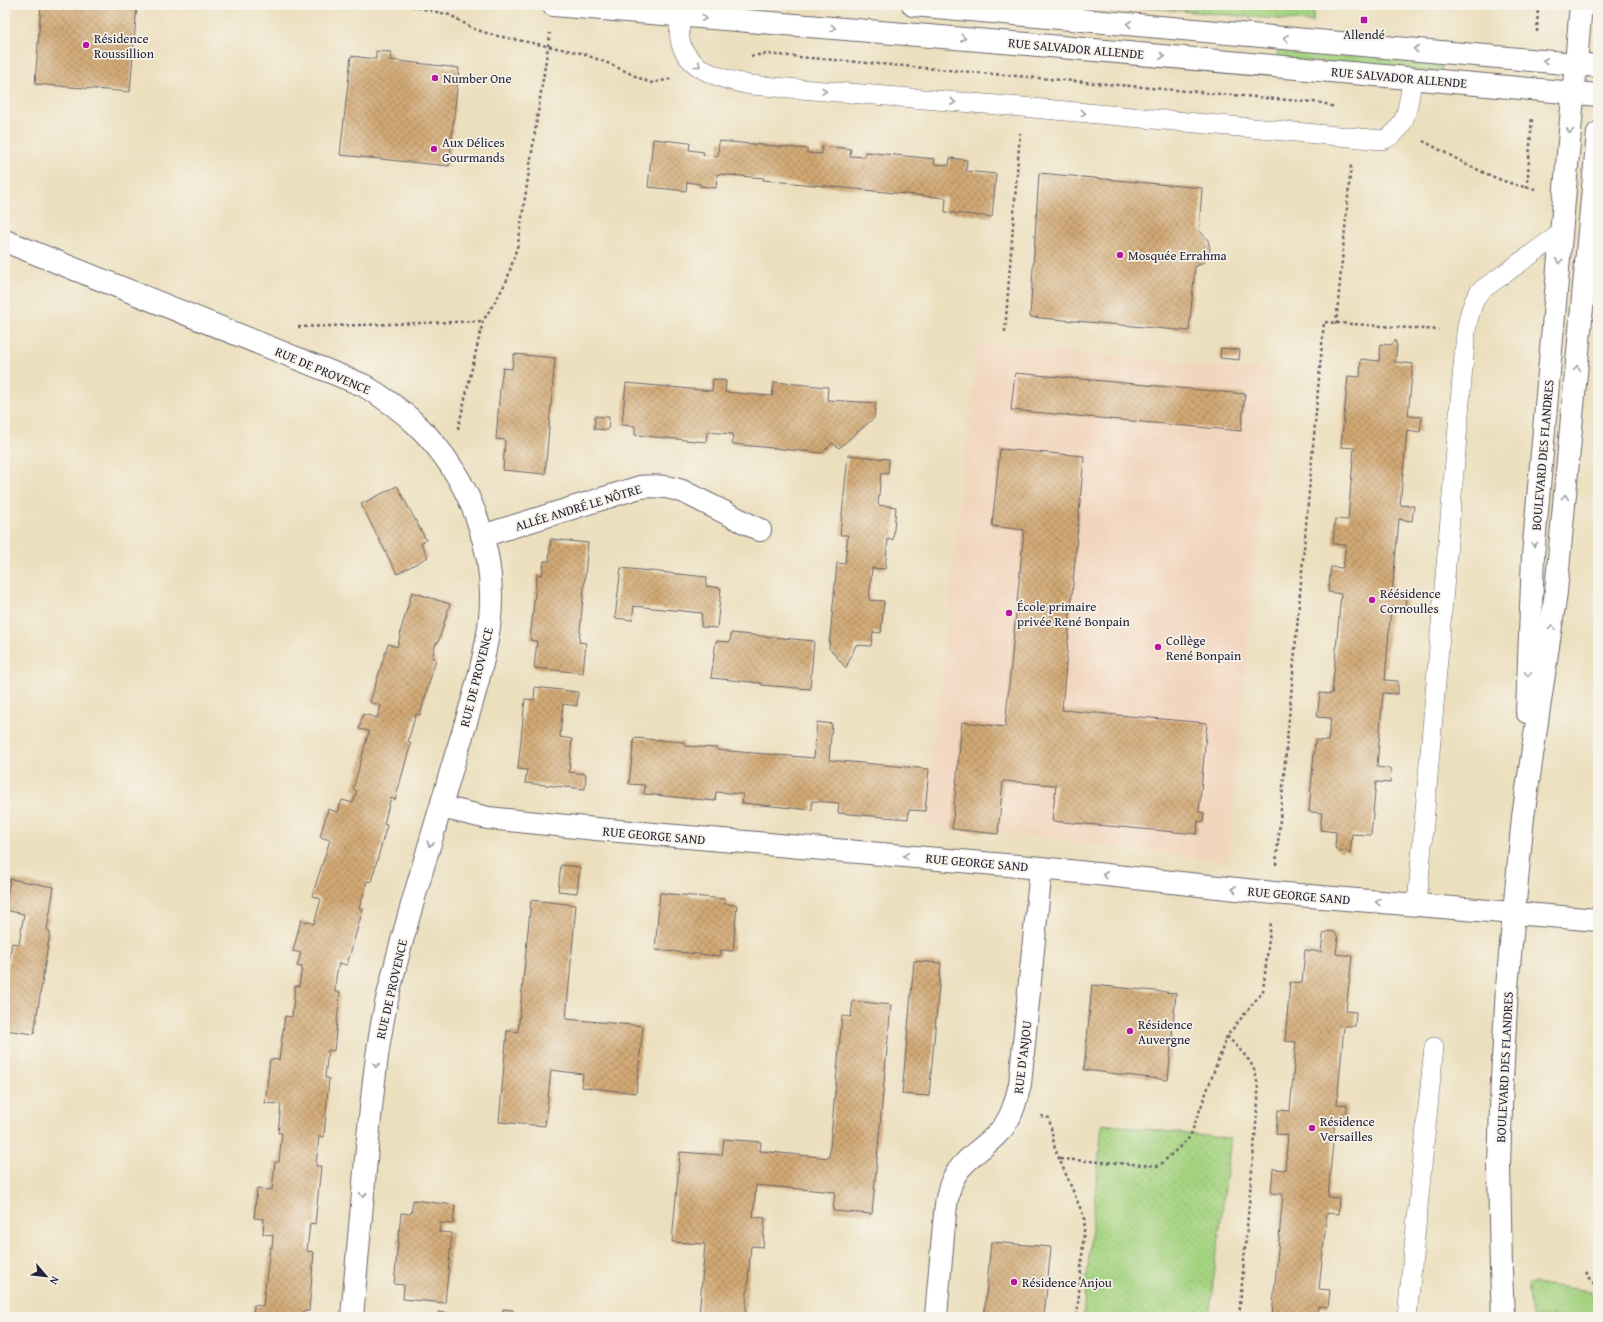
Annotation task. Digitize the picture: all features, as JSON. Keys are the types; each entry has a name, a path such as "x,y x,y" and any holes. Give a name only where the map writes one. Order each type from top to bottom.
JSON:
{"street":[{"path":"913,5 1598,66"},
{"name":"BOULEVARD DES FLANDRES","path":"1523,817 1532,556 1562,233 1581,5"},
{"name":"RUE SALVADOR ALLENDE","path":"552,16 650,9 682,10 1027,44 1598,95"},
{"name":"BOULEVARD DES FLANDRES","path":"1504,1317 1500,1232 1500,1145 1503,1048 1523,817 1556,592 1598,133"},
{"name":"RUE DE PROVENCE","path":"5,242 363,384 386,399 409,418 446,459 455,472 468,497 482,536 488,561 491,590 489,625 486,644 399,952 381,1032 373,1092 352,1317"},
{"name":"ALLÉE ANDRÉ LE NÔTRE","path":"482,536 640,487 655,485 682,491 760,530"},
{"name":"RUE GEORGE SAND","path":"441,807 488,818 596,830 1041,868 1274,893 1598,920"},
{"name":"RUE D'ANJOU","path":"936,1317 946,1201 952,1181 958,1171 968,1160 999,1132 1013,1109 1020,1084 1041,868"}],"lane":[{"path":"682,10 681,41 685,52 703,69 720,78 733,82 758,86 1022,107 1382,140 1388,138 1399,129 1403,123 1408,108 1412,78"},
{"path":"1416,904 1466,332 1472,303 1479,292 1562,233"},
{"path":"1407,1317 1434,1047"}],"path":[{"path":"446,459 459,427 483,321 507,280 516,257 552,16"},
{"path":"1005,332 1027,44"},
{"path":"1399,129 1496,177 1527,188"},
{"path":"1336,324 1354,138"},
{"path":"295,327 483,321"},
{"path":"1060,1159 1159,1166 1190,1137 1227,1036 1263,991 1274,893 1324,322 1466,332"},
{"path":"1227,1036 1251,1062 1256,1073 1258,1085 1258,1102 1239,1317"},
{"path":"1013,1109 1049,1118 1055,1149 1085,1219 1077,1317"},
{"path":"1586,1274 1598,1291"}],"shaded area":[{"name":"Collège René Bonpain","path":"978,343 1274,372 1228,862 1051,838 924,826"}],"green space":[{"path":"1110,5 1314,5 1313,22"},
{"path":"1279,43 1442,58 1441,73 1277,58"},
{"path":"1102,1124 1231,1139 1209,1317 1083,1317"},
{"path":"1534,1283 1590,1291 1598,1303 1598,1317 1532,1317 1528,1285"}],"building":[{"name":"Résidence Roussillion","path":"41,5 137,5 130,92 35,84"},
{"path":"376,51 391,52 390,60 459,68 449,166 340,155 351,56 376,59"},
{"path":"653,139 690,143 689,150 704,152 703,155 718,156 719,141 807,149 807,153 822,154 822,146 851,149 850,156 865,157 865,152 935,159 934,164 949,165 950,158 967,160 966,171 996,174 992,217 945,212 946,198 763,180 764,178 717,174 716,188 700,186 700,184 687,182 686,191 648,187"},
{"name":"Mosquée Errahma","path":"1039,173 1202,188 1199,230 1208,240 1210,250 1205,261 1195,267 1189,331 1030,317"},
{"name":"Réésidence Cornoulles","path":"1395,340 1397,346 1395,362 1413,364 1408,416 1422,417 1420,432 1407,430 1400,505 1414,506 1412,521 1399,519 1392,593 1406,594 1405,608 1391,607 1385,680 1398,681 1398,694 1383,693 1377,767 1391,769 1390,783 1376,782 1371,835 1352,834 1350,854 1345,850 1341,852 1335,848 1336,832 1320,830 1322,813 1309,812 1315,740 1328,741 1331,718 1317,717 1320,693 1332,694 1341,594 1328,592 1331,567 1343,568 1346,545 1333,544 1335,519 1348,520 1354,448 1341,447 1348,376 1360,377 1361,359 1379,361 1381,344 1391,345"},
{"path":"1221,348 1240,350 1239,360 1220,358"},
{"path":"514,354 555,358 545,474 503,470 505,440 496,439 500,388 503,368 512,369"},
{"path":"1015,373 1245,394 1241,431 1011,410"},
{"path":"713,379 726,381 725,392 772,396 774,382 828,387 827,400 876,403 874,418 839,448 832,443 822,453 732,444 733,434 707,432 706,442 635,435 635,426 622,425 626,383 712,391"},
{"path":"595,416 609,417 608,430 594,429"},
{"path":"1000,449 1084,456 1062,710 1207,723 1199,812 1204,813 1203,822 1198,821 1197,834 1052,821 1056,785 1003,781 998,834 952,829 962,722 1005,727 1024,530 992,526"},
{"path":"848,455 889,459 888,474 881,473 878,505 896,507 893,540 888,539 885,569 872,568 869,600 884,601 881,633 873,632 871,646 856,645 846,668 829,648 837,563 845,564 848,535 840,535"},
{"path":"397,486 426,540 421,543 428,557 397,574 361,504"},
{"path":"551,539 588,543 579,642 586,643 583,673 534,668 537,641 530,640 537,574 542,575 544,561 549,561"},
{"path":"621,568 707,577 706,586 721,588 717,628 701,627 702,613 634,606 632,620 615,618"},
{"path":"412,592 450,604 432,657 436,659 420,715 416,714 408,741 411,743 395,800 391,798 387,812 384,824 387,825 371,882 367,881 359,908 363,909 347,965 339,963 336,977 335,992 340,992 334,1051 328,1050 325,1078 329,1078 324,1137 319,1136 316,1166 321,1166 315,1224 310,1223 307,1251 314,1252 309,1311 303,1311 302,1317 253,1317 254,1305 263,1306 270,1248 272,1248 273,1235 263,1234 264,1219 254,1218 257,1189 272,1190 275,1162 279,1162 282,1133 278,1133 281,1104 265,1103 270,1059 279,1060 285,1016 292,1017 295,986 299,986 302,967 297,966 301,953 293,951 301,920 314,924 321,899 312,896 330,840 320,837 328,809 338,812 342,800 353,803 357,791 353,789 369,731 359,729 363,714 377,718 381,706 370,702 388,644 397,647"},
{"path":"731,633 814,641 810,689 761,685 761,683 711,678 716,641 730,642"},
{"path":"535,687 578,692 577,706 563,704 560,737 572,739 569,772 586,774 585,789 525,783 527,770 518,769 525,699 534,700"},
{"path":"817,722 832,724 829,760 929,769 925,811 909,810 908,819 838,813 839,803 812,801 812,810 742,803 743,794 716,792 715,801 644,794 645,785 629,784 634,738 684,742 684,746 717,748 717,750 814,758"},
{"path":"561,865 580,867 577,893 558,891"},
{"path":"10,879 54,887 47,930 50,932 34,1034 5,1030 5,985 12,943 19,944 24,914 5,910"},
{"path":"660,893 725,899 725,904 737,905 733,951 721,950 720,956 655,950"},
{"path":"531,900 576,905 566,1019 643,1026 636,1093 582,1087 583,1074 551,1070 545,1126 499,1122 507,1031 518,1032"},
{"name":"Résidence Versailles","path":"1330,931 1334,932 1338,937 1336,954 1352,956 1346,1011 1356,1012 1355,1026 1344,1026 1337,1104 1347,1105 1346,1121 1335,1120 1328,1197 1339,1198 1338,1214 1327,1213 1319,1289 1330,1290 1328,1307 1318,1306 1317,1317 1272,1317 1283,1194 1271,1193 1273,1169 1285,1170 1288,1135 1276,1134 1278,1110 1290,1111 1296,1042 1285,1041 1290,982 1302,983 1305,950 1321,952 1324,933"},
{"path":"914,961 941,963 929,1096 902,1094"},
{"name":"Résidence Auvergne","path":"1092,985 1176,993 1168,1080 1084,1070"},
{"path":"853,1001 891,1005 872,1214 833,1211 835,1192 756,1185 753,1217 765,1218 763,1247 751,1246 745,1317 699,1317 705,1244 672,1242 680,1152 722,1155 724,1139 761,1142 760,1151 829,1158 842,1016 851,1017"},
{"path":"413,1200 455,1205 453,1224 440,1223 439,1232 452,1233 445,1303 403,1299 404,1285 394,1284 401,1213 411,1214"},
{"name":"Résidence Anjou","path":"991,1242 1051,1247 1044,1317 984,1317"},
{"path":"503,1309 513,1310 512,1317 502,1316"},
{"path":"438,1312 476,1316 476,1317 438,1317"}],"place":[{"name":"Allendé","path":"1364,20"},
{"name":"Résidence Roussillion","path":"86,45"},
{"name":"Number One","path":"435,78"},
{"name":"Aux Délices Gourmands","path":"434,149"},
{"name":"Mosquée Errahma","path":"1120,255"},
{"name":"Réésidence Cornoulles","path":"1372,600"},
{"name":"École primaire privée René Bonpain","path":"1009,613"},
{"name":"Collège René Bonpain","path":"1158,647"},
{"name":"Résidence Auvergne","path":"1130,1031"},
{"name":"Résidence Versailles","path":"1312,1128"},
{"name":"Résidence Anjou","path":"1014,1282"}]}
